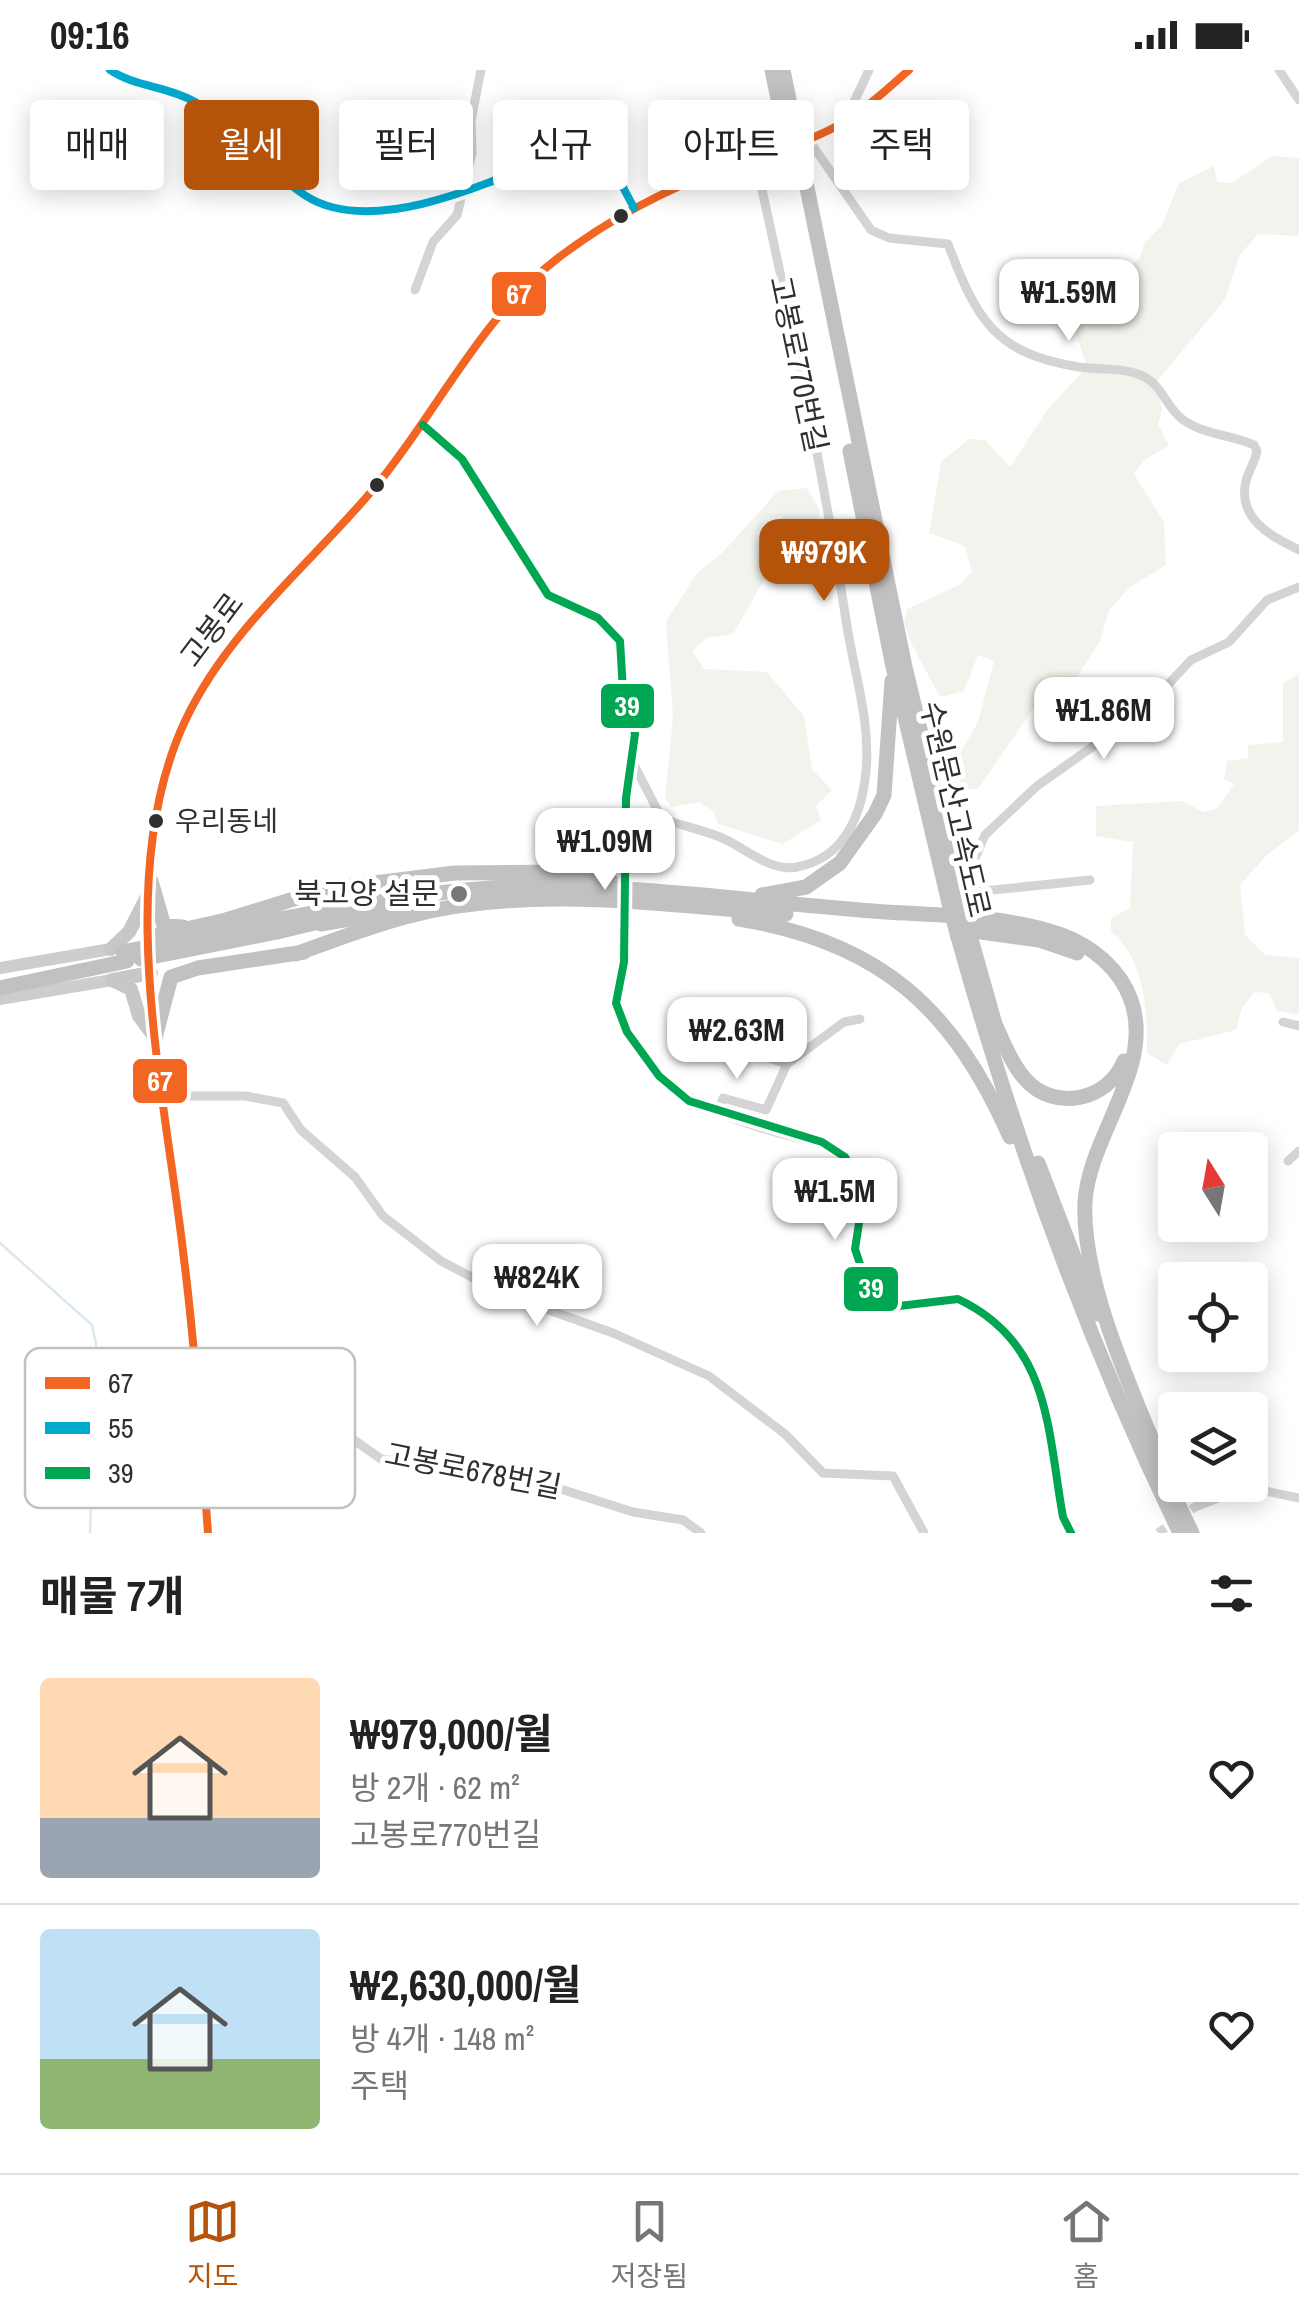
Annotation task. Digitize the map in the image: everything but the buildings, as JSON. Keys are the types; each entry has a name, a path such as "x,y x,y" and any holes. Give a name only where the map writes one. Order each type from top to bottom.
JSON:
{"highway":[{"name":"수원문산고속도로","path":"772,70 781,100"},
{"name":"수원문산고속도로","path":"783,70 786,100"},
{"name":"수원문산고속도로","path":"802,190 892,662 964,938 1063,1266 1180,1533"},
{"name":"수원문산고속도로","path":"802,190 955,903"},
{"path":"151,966 164,970 198,968 296,954 420,923 593,901 689,894 779,894 806,886 840,862 884,795 892,662"},
{"path":"151,937 226,920 326,889 500,870 570,873 607,881 642,898 772,924 848,948 921,999 961,1045 991,1094 1063,1266"},
{"path":"150,887 164,926 226,920"},
{"path":"0,977 276,926 367,903 493,888 642,898 942,928 1060,946 1095,965 1116,990 1127,1020 1127,1052 1116,1078 1106,1088 1081,1098 1058,1098 1025,1080 994,1022"},
{"path":"689,894 1040,929 1082,944 1111,968 1132,1001 1135,1036 1128,1070 1090,1166 1086,1240 1105,1311 1158,1451"},
{"path":"297,928 374,910 481,895 561,895 593,901"},
{"path":"296,954 408,917 562,900"},
{"path":"276,926 297,928 460,902 593,901"},
{"name":"수원문산고속도로","path":"964,938 1030,1139 1077,1266 1158,1456"},
{"path":"0,988 120,954"},
{"path":"155,1038 171,977 198,968"},
{"name":"수원문산고속도로","path":"1178,1502 1192,1533"}],"main road":[{"name":"고봉로","path":"873,100 909,70"},
{"name":"고봉로","path":"193,1348 155,1038 151,966 150,887 164,789 178,738 200,692 234,641 359,506 521,292 554,261 634,208 678,190"},
{"path":"120,954 150,887"},
{"path":"0,968 120,954 129,944 151,966 112,980 0,998"},
{"path":"112,980 131,989 139,1016 155,1038"},
{"name":"고봉로","path":"206,1508 208,1533"}],"street":[{"path":"110,70 124,79 157,85 197,103 309,198 354,210 404,211 461,190"},
{"path":"473,133 481,70"},
{"path":"855,100 869,70"},
{"path":"1279,70 1299,100"},
{"path":"473,185 597,138 634,208"},
{"path":"814,148 870,230 888,238 948,244 968,296 1005,343 1075,366 1142,375 1164,394 1180,417 1201,430 1254,445 1257,451 1245,487 1250,514 1262,530 1299,550"},
{"path":"414,290 433,242 458,215 465,190"},
{"name":"고봉로770번길","path":"632,763 662,819 721,837 781,866 796,868 833,851 848,838 859,807 867,769 862,703 817,452 762,190"},
{"path":"422,424 462,459 548,595 598,618 620,641 624,691 635,734 626,798 624,962 616,1003 634,1043 669,1086 690,1101 822,1142 850,1162 866,1200 854,1241 857,1258 876,1295 899,1306 958,1299 1019,1345 1040,1392 1063,1517 1071,1533"},
{"path":"1090,880 983,891 976,887 970,870 985,835 1037,786 1143,710 1191,660 1229,642 1267,600 1299,587"},
{"path":"718,1111 723,1098 766,1110 787,1064 844,1022 860,1019"},
{"path":"1283,1022 1299,1026"},
{"path":"757,1054 787,1064"},
{"path":"164,1096 245,1096 283,1103 301,1130 355,1177 383,1216 442,1261 519,1300 614,1333 709,1376 785,1434 823,1473 893,1476 924,1533"},
{"path":"1288,1161 1299,1150"},
{"name":"고봉로678번길","path":"355,1441 381,1459 530,1479 634,1512 683,1520 700,1533"},
{"path":"1195,1507 1246,1487 1299,1498"}],"shaded area":[{"path":"1272,156 1299,158 1299,236 1258,234 1239,256 1224,301 1157,381 1162,410 1158,424 1169,445 1143,461 1134,474 1164,522 1166,565 1130,587 1109,610 1100,641 1073,683 1035,706 978,789 962,789 955,762 978,722 994,661 978,655 964,691 940,697 904,623 907,609 959,585 972,572 965,546 929,533 941,462 969,439 985,440 1010,467 1048,409 1087,367 1068,308 1139,259 1144,244 1162,225 1179,183 1214,166 1217,182 1232,183"},
{"path":"807,488 819,509 819,531 803,536 788,529 781,516 767,518 756,534 759,551 772,566 733,634 706,638 692,651 704,669 767,672 804,716 812,769 832,790 816,806 821,820 783,844 718,824 713,811 699,802 671,807 665,798 673,717 666,622 697,573 723,552 778,491"},
{"path":"1299,674 1299,830 1266,856 1240,885 1245,935 1265,955 1299,958 1299,1015 1277,1011 1269,993 1254,992 1242,1008 1236,1030 1179,1044 1167,1065 1147,1053 1145,1003 1138,972 1111,931 1111,918 1130,908 1133,842 1096,836 1096,806 1183,801 1203,812 1217,809 1234,784 1224,779 1227,761 1248,758 1248,745 1283,742 1283,683"}],"waterway":[{"path":"0,1243 92,1325 96,1348"},
{"path":"90,1533 91,1508"}],"tunnel":[{"path":"1158,1533 1195,1507"}],"transit line":[{"name":"55","path":"110,70 195,102 224,123 291,185 306,196 337,208 373,211 412,206 492,181 597,138 634,208"},
{"name":"67","path":"193,1348 156,1051 148,912 152,844 164,780 186,719 204,686 249,625 376,486 506,308 558,258 655,198 837,126 909,70"},
{"name":"39","path":"423,425 462,459 548,595 598,618 620,641 623,691 635,734 626,798 624,962 616,1003 627,1032 659,1076 689,1101 822,1142 845,1157 864,1191 855,1249 866,1282 876,1295 899,1306 958,1299 989,1317 1011,1339 1028,1364 1039,1392 1063,1517 1071,1533"},
{"name":"67","path":"206,1508 208,1533"}],"place":[{"name":"우리동네","path":"156,821"},
{"name":"북고양 설문","path":"459,894"}]}
